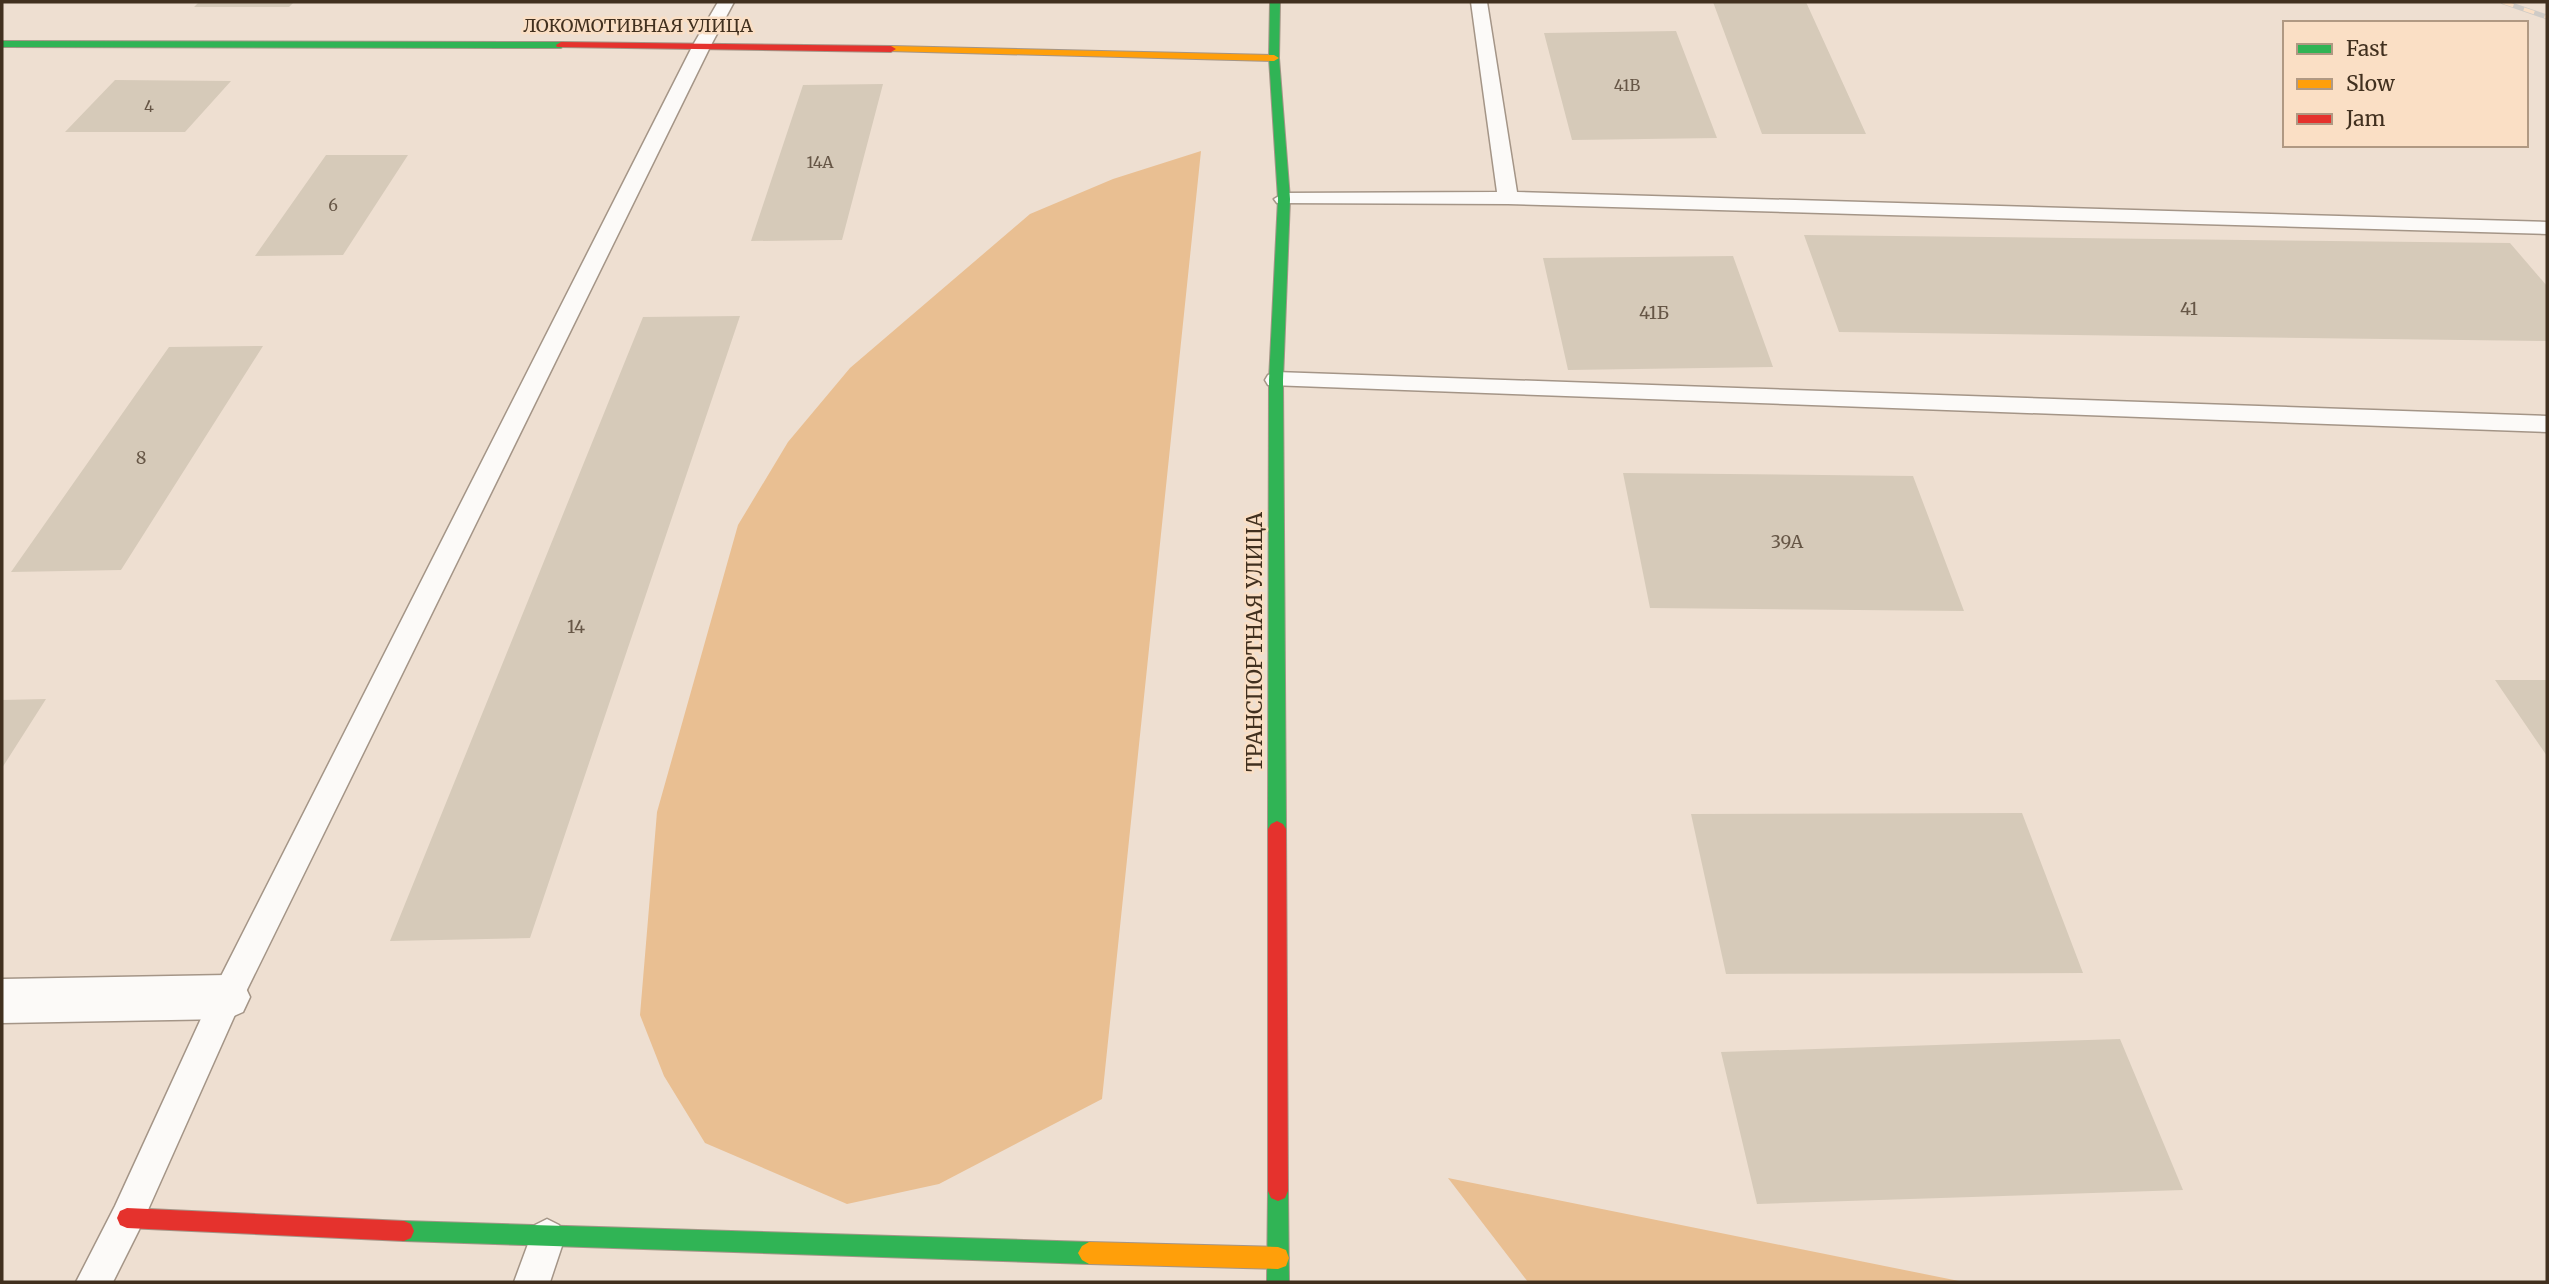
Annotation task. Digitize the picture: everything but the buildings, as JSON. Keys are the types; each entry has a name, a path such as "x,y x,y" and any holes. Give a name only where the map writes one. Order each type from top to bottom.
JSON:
{"street":[{"name":"ТРАНСПОРТНАЯ УЛИЦА","path":"1275,2 1274,58 1284,199 1276,380 1278,1270"},
{"name":"ЛОКОМОТИВНАЯ УЛИЦА","path":"2,44 702,45 1274,58"},
{"path":"2,1001 227,997"},
{"path":"127,1219 1278,1270"}],"lane":[{"path":"94,1282 127,1219 227,997 702,45 726,2"},
{"path":"1479,2 1508,198"},
{"path":"1284,199 1508,198 2547,228"},
{"path":"1276,380 2547,424"},
{"path":"532,1282 547,1237"},
{"path":"1278,1270 1306,1282"}],"shaded area":[{"path":"1201,151 1102,1099 939,1184 847,1204 705,1143 664,1076 640,1015 657,812 738,525 788,442 850,368 1030,214 1113,179"},
{"path":"1448,1178 1964,1282 1528,1282"}],"railway":[{"path":"2503,2 2547,17"}],"traffic: fast":[{"path":"1275,2 1274,58 1284,199 1276,380 1277,829"},
{"path":"2,44 561,45"},
{"path":"1278,1191 1278,1282"},
{"path":"404,1231 1089,1253"}],"traffic: slow":[{"path":"891,49 1274,58"},
{"path":"1089,1253 1278,1258"}],"traffic: jam":[{"path":"561,45 891,49"},
{"path":"1277,829 1278,1191"},
{"path":"127,1218 404,1231"}]}
